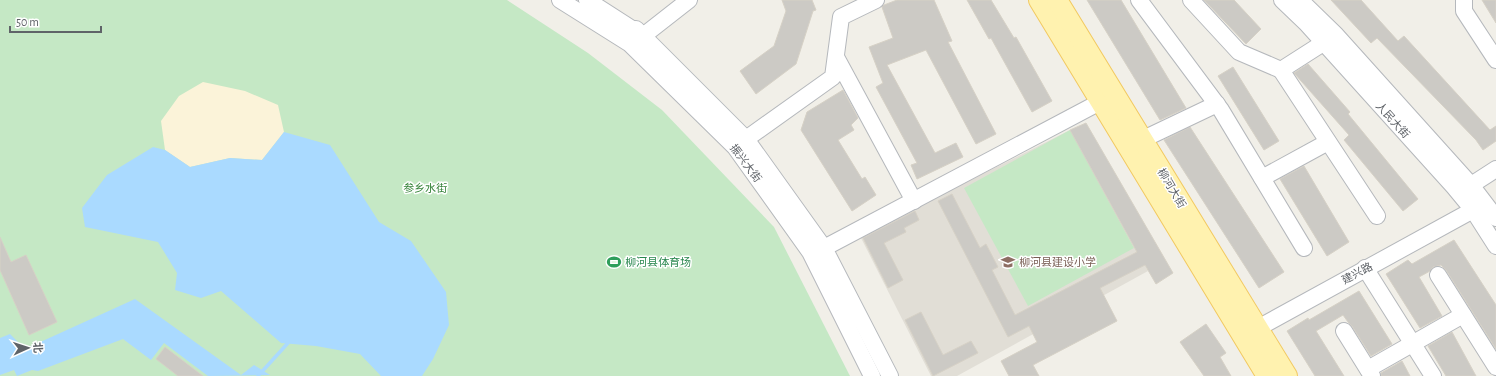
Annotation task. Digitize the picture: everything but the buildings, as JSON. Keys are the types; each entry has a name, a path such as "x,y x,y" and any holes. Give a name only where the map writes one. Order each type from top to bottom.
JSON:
{"main road":[{"name":"柳河大街","path":"1039,0 1100,102 1135,143"},
{"name":"柳河大街","path":"1057,0 1135,143 1250,332 1287,376"},
{"name":"柳河大街","path":"1250,332 1267,376"}],"street":[{"name":"振兴大街","path":"560,0 630,44 735,147 810,252 872,376"},
{"name":"振兴大街","path":"587,0 643,36 746,139 824,248 890,376"},
{"path":"603,0 629,21 643,36 689,0"},
{"path":"746,139 833,77 841,16 876,0"},
{"path":"1139,0 1217,104 1304,248"},
{"path":"1191,0 1239,52 1282,70 1376,216"},
{"name":"人民大街","path":"1282,0 1306,23 1330,39"},
{"name":"人民大街","path":"1300,0 1330,39 1464,190 1492,219 1496,246"},
{"path":"1464,0 1464,11 1496,60"},
{"path":"1282,70 1330,39"},
{"path":"836,57 914,201"},
{"path":"824,248 1100,102"},
{"path":"1135,143 1217,104"},
{"path":"1262,178 1328,142"},
{"path":"1464,190 1496,169"},
{"name":"人民大街","path":"1464,190 1473,210 1492,219"},
{"name":"建兴路","path":"1250,332 1473,210"},
{"path":"1365,268 1433,376"},
{"path":"1438,275 1496,367"},
{"path":"1344,331 1370,373 1413,344 1463,315"}],"shaded area":[{"name":"柳河县建设小学","path":"1070,130 1148,271 957,376 931,376 860,236"}],"green space":[{"name":"参乡水街","path":"0,0 507,0 588,53 662,110 774,227 850,376 0,376"},
{"path":"1070,130 1134,248 1028,306 964,188"}],"sand":[{"path":"203,82 245,91 278,105 284,132 262,160 230,158 190,167 165,150 161,121 179,96"}],"water":[{"path":"284,132 330,145 379,222 411,241 446,292 449,325 433,359 422,376 381,376 360,354 316,346 281,343 221,291 201,298 175,290 177,273 158,242 85,227 82,208 107,175 153,147 165,150 190,167 230,158 262,160"},
{"path":"135,299 241,375 254,365 270,375 208,376 164,343 151,360 123,339 38,371 32,370 17,376 14,370 0,375 0,338 10,334 25,349"}],"waterway":[{"path":"258,376 288,343"}],"place":[{"name":"柳河县体育场","path":"614,262"},
{"name":"柳河县建设小学","path":"1008,262"}]}
